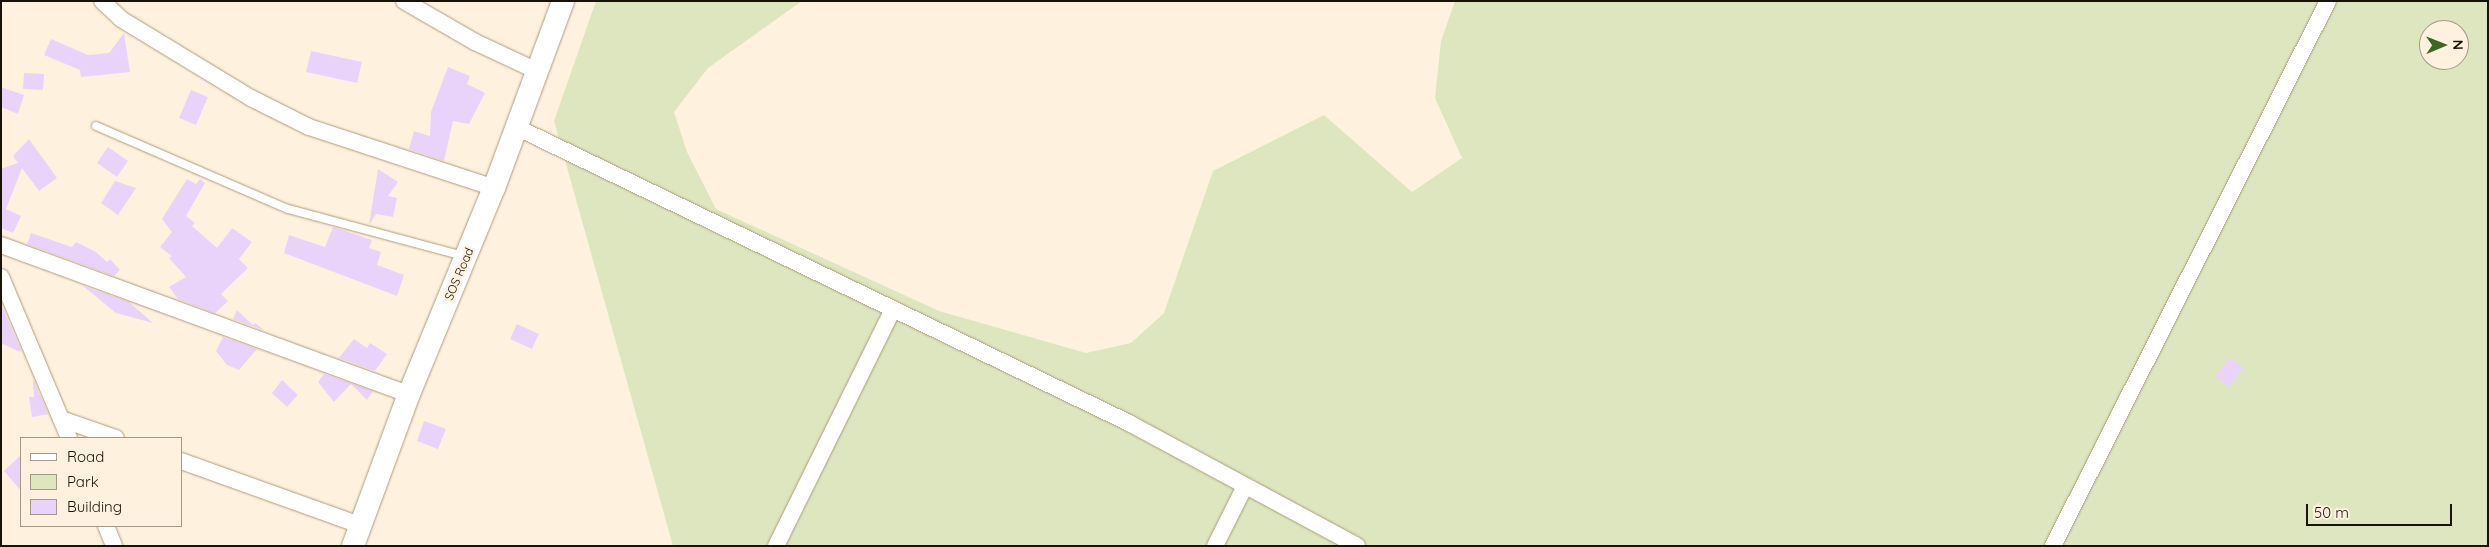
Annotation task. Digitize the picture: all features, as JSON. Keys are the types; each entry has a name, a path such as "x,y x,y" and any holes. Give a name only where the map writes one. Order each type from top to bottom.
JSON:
{"street":[{"path":"102,1 122,19 251,98 309,127 494,188"},
{"path":"404,1 475,42 537,71"},
{"name":"SOS Road","path":"356,535 409,394 494,188 563,1"},
{"path":"2053,546 2328,1"},
{"path":"516,127 892,311 1128,423 1357,546"},
{"path":"1,245 409,394"},
{"path":"1,278 69,437"},
{"path":"776,546 892,311"},
{"path":"61,419 113,437"},
{"path":"182,462 356,535"},
{"path":"1215,546 1246,486"},
{"path":"106,527 114,546"}],"lane":[{"path":"96,126 288,209 466,257"}],"green space":[{"path":"596,1 802,1 708,68 674,112 687,152 716,209 939,311 1086,353 1131,343 1164,313 1213,171 1324,115 1412,192 1462,158 1435,98 1441,41 1455,1 2488,1 2488,546 673,546 554,121"}],"building":[{"path":"124,33 130,72 81,77 80,70 44,55 51,39 88,55 109,53"},
{"path":"311,51 362,62 357,83 306,72"},
{"path":"448,67 470,76 467,84 485,93 469,124 453,121 444,161 409,149 414,131 430,136 431,112"},
{"path":"24,73 44,74 43,90 23,89"},
{"path":"1,87 24,95 18,114 1,107"},
{"path":"191,90 208,97 196,125 179,118"},
{"path":"29,139 57,178 39,191 22,168 6,209 21,216 13,233 1,228 1,169 18,163 13,156"},
{"path":"108,147 128,161 117,177 97,163"},
{"path":"378,169 398,182 388,196 397,198 393,217 376,214 369,225"},
{"path":"187,179 196,184 200,179 205,183 186,216 195,223 192,226 217,248 232,228 252,242 239,259 248,268 221,294 228,301 215,313 178,299 169,287 186,277 169,258 172,256 160,247 172,232 162,219"},
{"path":"115,181 136,188 118,215 101,203"},
{"path":"333,227 372,240 369,248 381,252 377,265 404,275 397,296 284,253 289,235 325,247"},
{"path":"31,233 72,247 76,242 96,252 107,262 110,259 120,270 114,276 27,244"},
{"path":"83,286 129,302 153,323 116,313"},
{"path":"1,304 21,350 20,352 1,343"},
{"path":"237,310 253,325 255,323 264,330 233,319"},
{"path":"517,324 539,334 532,349 510,339"},
{"path":"223,337 257,349 239,370 227,365 216,351"},
{"path":"354,339 367,348 370,343 387,354 375,371 339,358"},
{"path":"2230,358 2243,368 2229,387 2215,376"},
{"path":"324,374 373,391 367,400 351,384 334,402 318,382"},
{"path":"33,379 48,414 32,417 29,397 34,397"},
{"path":"282,380 298,395 287,407 272,393"},
{"path":"424,421 446,429 438,449 417,441"},
{"path":"20,456 20,490 4,471"}]}
